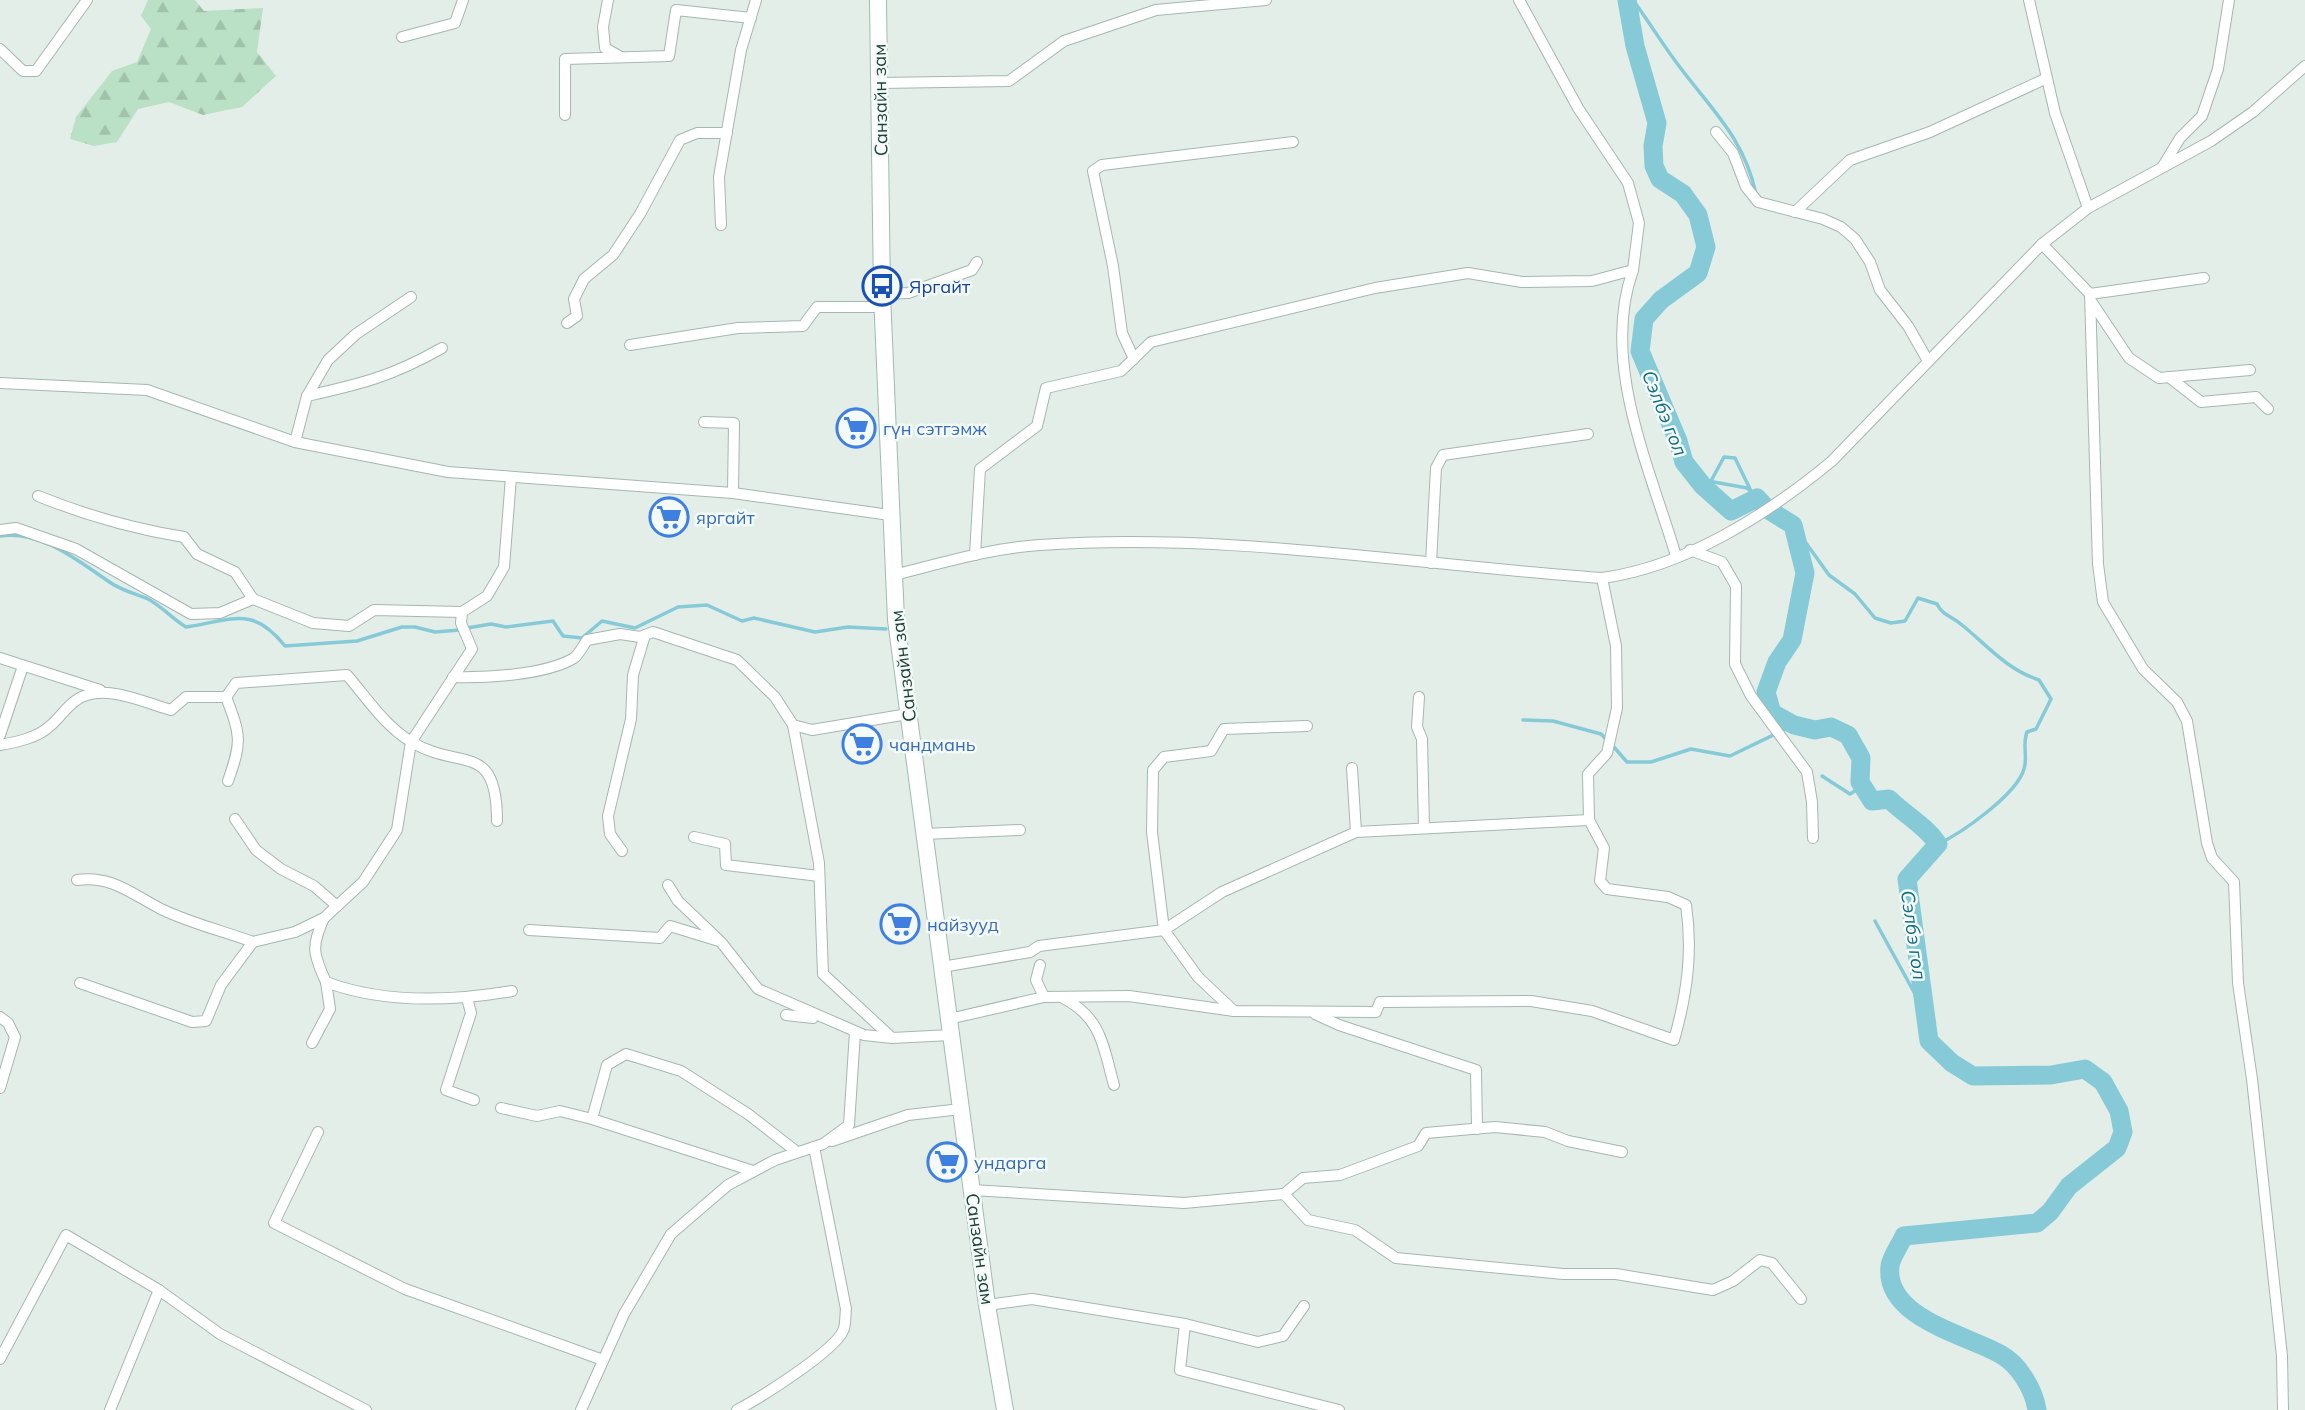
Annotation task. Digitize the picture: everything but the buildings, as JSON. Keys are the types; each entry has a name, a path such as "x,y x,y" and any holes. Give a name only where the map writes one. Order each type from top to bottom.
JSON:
{"main road":[{"name":"Санзайн зам","path":"878,0 883,300 891,454 890,515 897,628 987,1305 1005,1410"}],"street":[{"path":"0,49 23,71 36,71 87,0"},
{"path":"401,37 455,23 463,0"},
{"path":"608,0 603,27 605,48 621,57"},
{"path":"721,225 719,177 741,50 755,0"},
{"path":"880,83 1009,81 1064,41 1156,10 1266,0"},
{"path":"1519,0 1578,108 1628,183 1639,223 1633,270 1621,323 1624,360 1633,415 1676,556"},
{"path":"2029,0 2045,79 2088,208"},
{"path":"2161,169 2179,138 2202,116 2218,69 2229,0"},
{"path":"565,115 565,59 669,57 676,10 751,18"},
{"path":"894,575 975,555 1039,545 1137,544 1241,547 1602,578 1648,568 1752,518 1798,489 1832,461 2042,244 2088,208 2211,141 2253,112 2305,66"},
{"path":"1795,212 1850,160 1930,132 2045,79"},
{"path":"1716,132 1733,153 1745,187 1758,202 1841,227 1855,239 1870,262 1880,290 1908,326 1928,361"},
{"path":"567,323 577,316 574,299 583,279 614,255 640,214 680,140 697,133 727,133"},
{"path":"1134,359 1122,333 1113,266 1093,172 1102,165 1293,142"},
{"path":"2042,244 2090,297 2129,358 2159,378 2250,370"},
{"path":"630,345 738,328 803,326 817,307 883,300 908,293 972,270 977,262"},
{"path":"975,555 980,469 1037,426 1046,388 1121,371 1151,342 1375,288 1468,273 1536,282 1592,281 1633,270"},
{"path":"2090,297 2204,278"},
{"path":"295,442 307,396 328,360 356,334 411,297"},
{"path":"2090,297 2098,565 2102,602 2143,669 2177,702 2187,721 2207,843 2212,858 2234,882 2238,983 2252,1079 2282,1356 2283,1410"},
{"path":"307,396 405,369 442,348"},
{"path":"2169,377 2202,402 2256,397 2268,409"},
{"path":"0,383 156,392 295,442 350,455 448,472 733,493 890,515"},
{"path":"704,422 734,424 733,493"},
{"path":"1431,563 1436,468 1443,455 1588,434"},
{"path":"38,496 76,511 124,522 134,529 184,537 197,554 235,572 253,599 313,623 349,626 374,610 462,612 487,596 504,566 511,477"},
{"path":"0,530 16,528 76,549 191,614 220,614 253,599"},
{"path":"1690,550 1721,562 1736,586 1735,664 1751,696 1807,772 1812,803 1813,838"},
{"path":"668,885 678,901 721,942 758,989 855,1032 892,1038 950,1027 1057,995 1129,996 1234,1011 1376,1012 1380,1002 1531,1001 1592,1011 1674,1040 1686,998 1689,969 1690,932 1686,905 1668,897 1607,889 1600,881 1604,848 1588,820 1588,774 1607,753 1617,708 1616,646 1602,578"},
{"path":"77,880 94,877 127,888 162,909 253,942 295,932 324,918 363,882 397,830 411,742 472,649 461,623 462,612"},
{"path":"453,677 475,678 547,667 575,657 587,640 653,632 737,660 775,697 793,725 819,876 823,974 892,1038"},
{"path":"622,851 610,834 608,816 631,719 633,675 645,635"},
{"path":"0,658 172,710 186,697 226,696 236,684 347,675 384,718 411,742 481,765 492,778 497,796 497,821"},
{"path":"0,735 23,666"},
{"path":"0,745 22,741 49,727 67,708 86,695 109,693"},
{"path":"226,696 237,724 240,746 228,781"},
{"path":"1419,697 1417,727 1422,739 1424,828"},
{"path":"793,725 811,730 908,714"},
{"path":"1234,1011 1198,977 1164,930 1152,832 1153,770 1164,757 1210,751 1224,729 1307,726"},
{"path":"1352,768 1356,832"},
{"path":"235,819 256,850 281,869 314,886 337,906"},
{"path":"942,967 1030,952 1039,946 1164,930 1222,892 1356,832 1588,820"},
{"path":"924,834 1020,830"},
{"path":"694,837 725,844 726,865 819,876"},
{"path":"312,1043 330,1009 326,982 314,955 317,934 324,918"},
{"path":"528,930 660,938 670,926 721,942"},
{"path":"80,983 192,1022 205,1021 221,985 253,942"},
{"path":"1040,965 1036,979 1044,997"},
{"path":"326,982 344,989 402,997 467,999 512,991"},
{"path":"1057,995 1081,1007 1097,1027 1114,1085"},
{"path":"467,999 471,1013 446,1090 474,1100"},
{"path":"1309,1011 1339,1025 1476,1070 1478,1129"},
{"path":"786,1015 826,1021"},
{"path":"0,1017 8,1023 15,1037 0,1088"},
{"path":"819,1145 849,1125 855,1032"},
{"path":"592,1119 607,1065 626,1054 681,1071 748,1114 797,1152"},
{"path":"501,1108 537,1116 560,1111 753,1171"},
{"path":"581,1410 624,1314 670,1234 728,1185 797,1152 908,1115 961,1109"},
{"path":"972,1190 1184,1203 1284,1194 1303,1178 1340,1175 1418,1146 1426,1133 1478,1129 1545,1132 1568,1141 1622,1153"},
{"path":"318,1132 274,1223 405,1289 603,1360"},
{"path":"737,1410 760,1398 832,1345 844,1330 846,1309 819,1145"},
{"path":"1284,1194 1308,1220 1355,1230 1396,1258 1563,1274 1616,1275 1713,1290 1733,1281 1760,1260 1772,1262 1801,1299"},
{"path":"0,1359 66,1236 159,1290 220,1334 366,1410"},
{"path":"115,1408 159,1290"},
{"path":"987,1305 1032,1299 1185,1324 1258,1342 1283,1336 1304,1306"},
{"path":"1185,1324 1180,1370 1339,1410"}],"green space":[{"path":"148,0 195,0 204,11 263,8 257,52 276,76 242,107 203,115 169,102 138,109 117,142 94,146 70,139 76,117 112,71 137,62 151,29 141,16"}],"waterway":[{"name":"Сэлбэ гол","path":"1627,0 1635,46 1657,123 1653,146 1654,166 1660,179 1683,194 1698,215 1706,247 1698,273 1661,300 1644,319 1640,351 1678,441 1684,462 1703,486 1731,511 1757,498 1767,509 1793,525 1805,573 1792,640 1777,662 1766,692 1772,713 1794,725 1815,730 1831,727 1848,735 1861,758 1860,782 1872,801 1889,799 1927,831 1938,844 1907,879 1929,1041 1952,1063 1973,1076 2051,1075 2085,1069 2103,1082 2119,1111 2123,1132 2117,1148 2069,1186 2050,1212 2037,1223 1904,1236 1891,1262 1892,1284 1900,1299 1913,1312 1930,1322 2007,1358 2024,1378 2033,1394 2037,1410"},
{"path":"1633,0 1735,140 1751,174 1756,194"},
{"path":"1711,481 1724,457 1735,458 1752,493"},
{"path":"1697,479 1747,488 1757,498"},
{"path":"1793,525 1829,575 1855,594 1875,618 1891,623 1905,621 1918,598 1937,604 1945,614 2007,663 2039,680 2051,699 2036,729 2027,732 2024,769 2011,790 1974,822 1938,844"},
{"path":"0,536 30,538 58,548 117,587 151,601 186,627 229,619 252,620 273,633 285,646 357,641 402,627 435,632 460,630"},
{"path":"467,628 491,624 506,627 553,621 563,636 582,638 602,621 635,628 678,607 707,605 742,621 754,618 815,632 848,627 886,629"},
{"path":"1523,720 1553,721 1601,734 1607,740"},
{"path":"1613,746 1627,762 1651,762 1691,749 1730,756 1794,725"},
{"path":"1822,776 1850,794 1863,786"},
{"path":"1875,921 1926,1014"}],"place":[{"name":"Яргайт","path":"882,286"},
{"name":"гүн сэтгэмж","path":"856,428"},
{"name":"яргайт","path":"669,517"},
{"name":"чандмань","path":"862,744"},
{"name":"найзууд","path":"900,924"},
{"name":"ундарга","path":"947,1162"}]}
